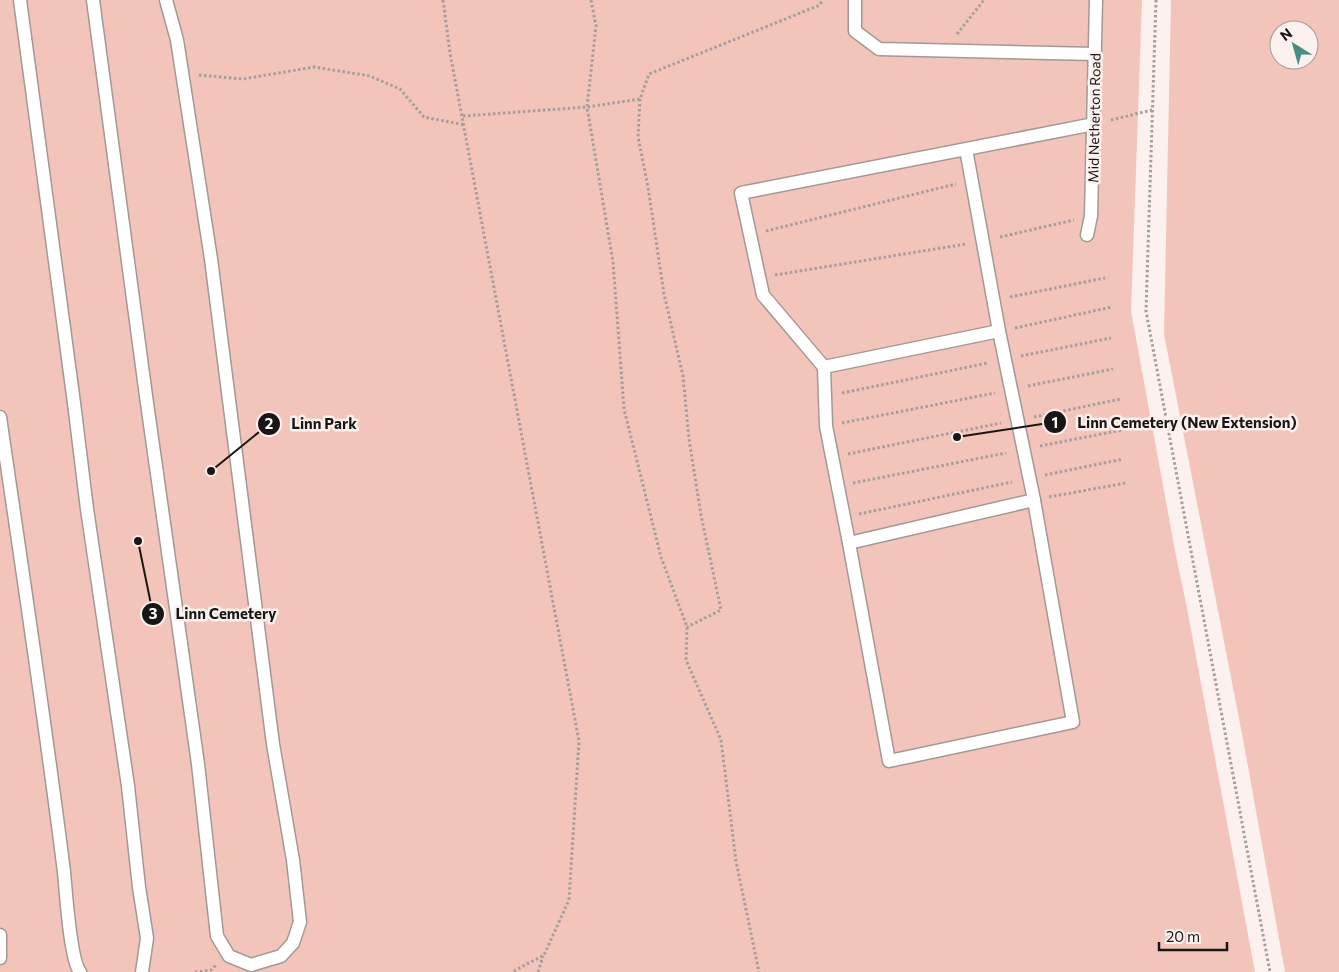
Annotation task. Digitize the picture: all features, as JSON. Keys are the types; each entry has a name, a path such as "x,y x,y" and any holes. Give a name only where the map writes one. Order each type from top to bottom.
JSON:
{"lane":[{"path":"20,0 74,403 86,509 128,786 139,887 147,938 142,972"},
{"path":"93,0 185,681 198,764 217,936 229,956 251,965 281,956 293,943 300,922 293,860 272,744 211,259 177,40 166,0"},
{"path":"855,0 855,31 879,49 1095,54"},
{"name":"Mid Netherton Road","path":"1087,236 1091,216 1096,0"},
{"path":"966,149 1005,360 1034,500 1073,722 889,761 826,426 824,367 763,295 741,193 966,149 1094,124"},
{"path":"824,367 1000,331"},
{"path":"0,417 47,740 70,933 76,967 80,972"},
{"path":"849,543 1034,500"},
{"path":"0,935 0,958"}],"path":[{"path":"443,0 450,53 579,741 569,900 538,972"},
{"path":"591,0 596,26 587,107 613,262 624,409 661,557 687,628 686,660 721,740 736,861 759,972"},
{"path":"687,628 722,610 701,515 689,438 683,376 664,294 648,187 638,137 640,99 649,74 820,5 822,0"},
{"path":"944,50 984,0"},
{"path":"1156,0 1146,311 1270,972"},
{"path":"182,75 205,75 243,79 314,67 370,76 400,89 424,117 465,125"},
{"path":"463,116 587,107 640,99"},
{"path":"1094,124 1152,110"},
{"path":"750,235 971,180"},
{"path":"759,278 983,241 1091,216"},
{"path":"994,300 1105,278"},
{"path":"1000,331 1112,308"},
{"path":"824,397 1111,338"},
{"path":"826,426 1114,369"},
{"path":"832,457 1121,399"},
{"path":"838,487 1122,430"},
{"path":"844,517 1123,459"},
{"path":"1034,500 1126,483"},
{"path":"512,972 544,955"}],"shaded area":[{"path":"0,0 1142,0 1131,311 1255,972 0,972"},
{"path":"1171,0 1339,0 1339,972 1285,972 1243,739 1164,334"}],"place":[{"name":"Linn Cemetery (New Extension)","path":"957,437"},
{"name":"Linn Park","path":"211,471"},
{"name":"Linn Cemetery","path":"138,541"}]}
